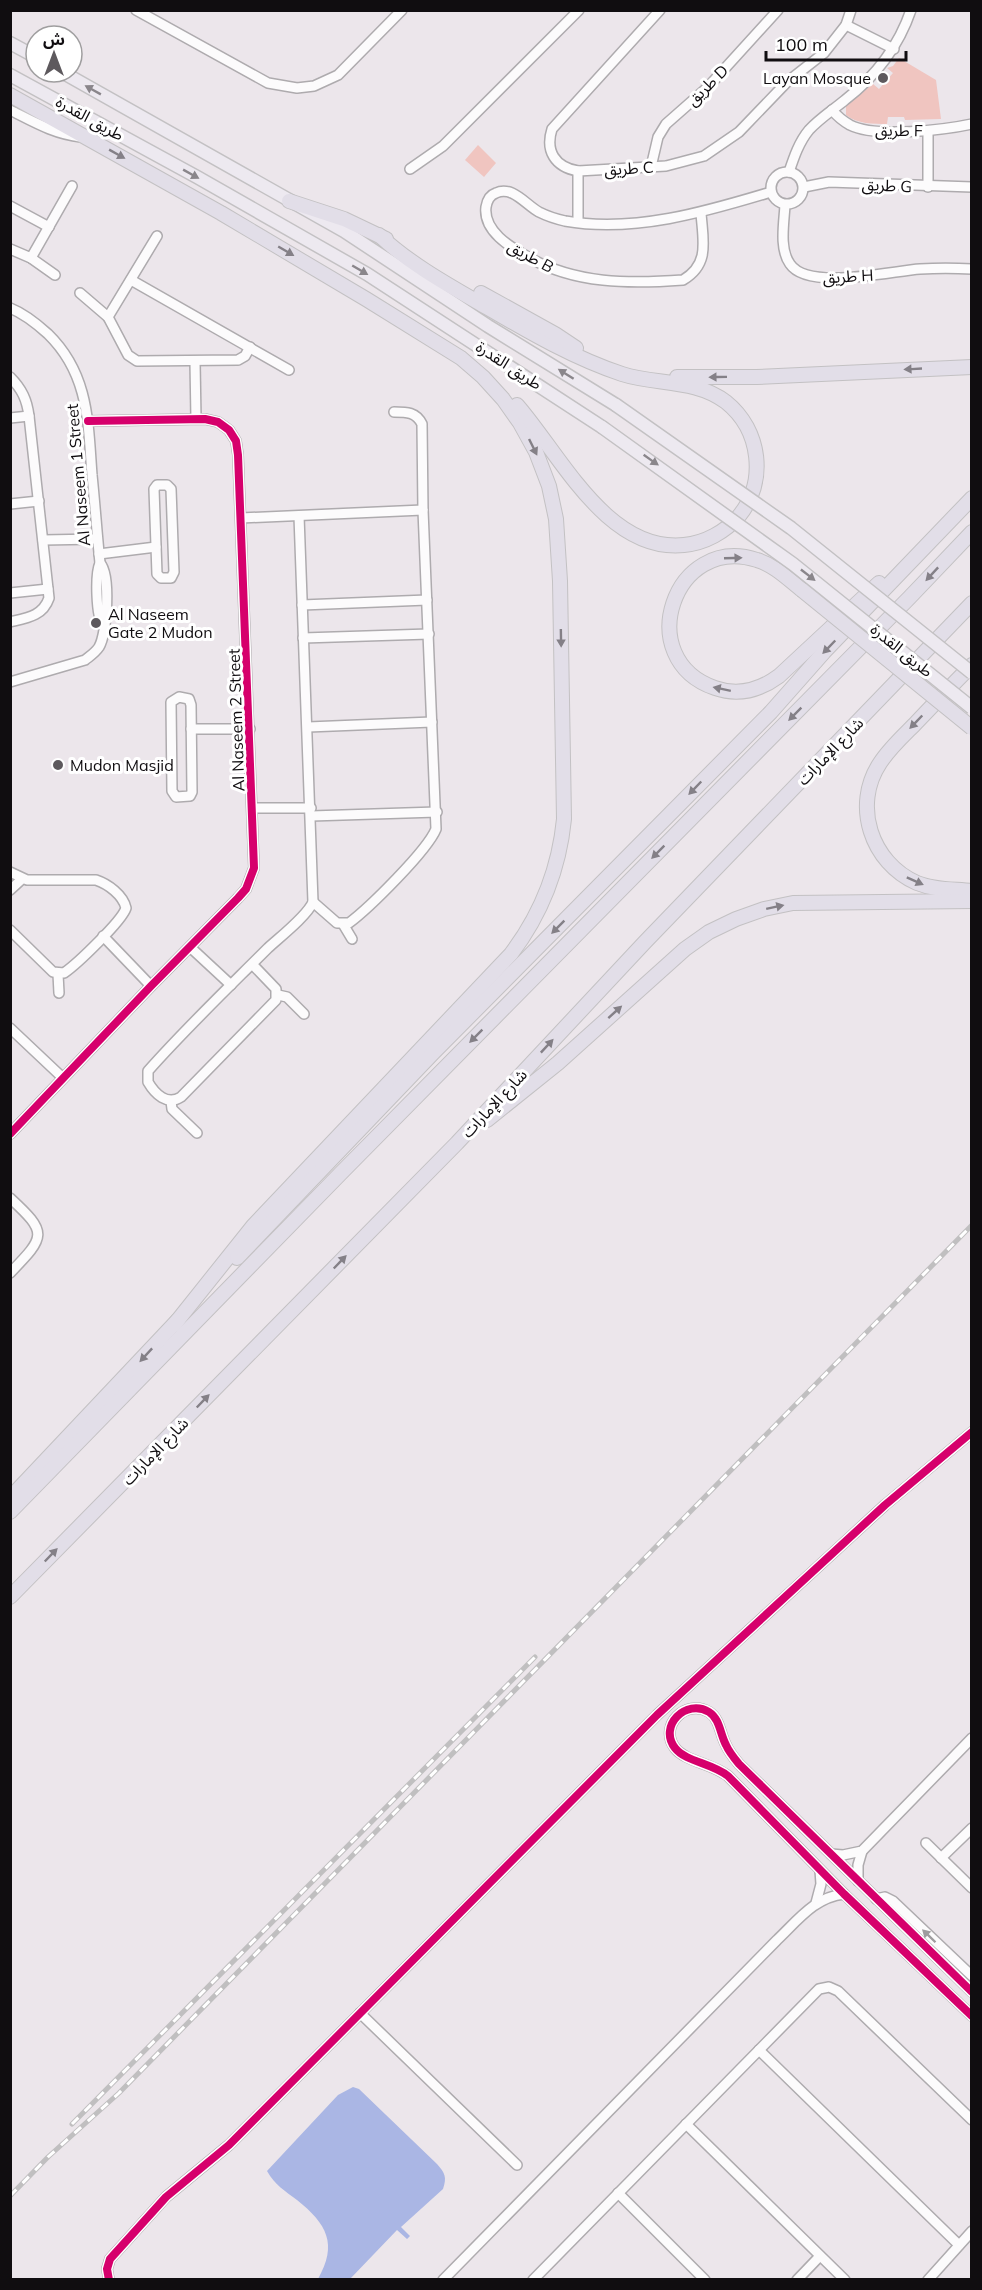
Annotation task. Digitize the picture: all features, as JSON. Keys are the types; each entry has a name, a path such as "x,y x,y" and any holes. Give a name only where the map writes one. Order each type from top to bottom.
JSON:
{"highway":[{"path":"10,95 339,283 448,350 483,378 503,399 520,423 543,469 553,503 560,549 564,802 562,835 556,867 545,898 530,927 511,954 253,1226 174,1325"},
{"path":"290,201 335,215 378,235 576,348 616,365 647,374 688,377 757,376 972,367"},
{"path":"339,283 380,301 477,366 512,399 571,478 594,504 624,527 648,541 669,545 690,544 710,538 728,527 742,512 755,484 756,452 746,424 734,409 710,393 692,386 638,379 585,360 538,337 422,269 378,235"},
{"path":"972,486 885,577 772,681 746,691 718,689 693,676 676,655 669,628 673,601 687,578 702,566 728,557 756,559 772,567 802,590 972,728"},
{"path":"10,1497 433,1053 771,712 824,652 972,498"},
{"path":"10,1512 972,532"},
{"name":"شارع الإمارات","path":"10,1597 457,1143 645,942 972,603"},
{"path":"972,665 885,756 874,774 867,804 872,835 880,853 893,867 909,879 927,886 972,891"},
{"path":"457,1143 558,1063 685,949 722,925 757,911 794,903 972,900"}],"main road":[{"path":"10,43 24,51"},
{"name":"طريق القدرة","path":"10,75 367,274 602,427 793,564 972,708"},
{"name":"طريق القدرة","path":"83,84 344,231 488,326 616,405 791,528 972,673"}],"street":[{"path":"136,10 263,80 289,85 305,85 321,81 344,69 402,10"},
{"path":"410,169 443,146 579,10"},
{"path":"578,222 578,171 566,169 556,162 550,152 549,140 552,129 660,10"},
{"name":"طريق D","path":"651,167 658,137 666,124 708,87 778,10"},
{"name":"طريق C","path":"578,171 651,167 686,162 704,156 722,146 740,132 787,82 824,53 846,25 851,10"},
{"path":"789,172 805,136 871,77 894,49 911,10"},
{"path":"846,25 894,49"},
{"path":"10,110 58,133 86,137"},
{"name":"طريق F","path":"832,110 850,125 861,129 928,131 972,124"},
{"path":"928,131 928,187"},
{"path":"789,172 799,177 804,187 798,200 792,204 785,205 773,198 771,192 772,180 777,175 789,172"},
{"name":"طريق G","path":"804,187 829,182 972,187"},
{"path":"31,258 72,186"},
{"name":"طريق B","path":"701,213 702,262 694,273 682,280 599,281 582,279 550,269 512,248 494,231 488,221 486,205 489,198 496,192 504,191 512,192 544,214 564,221 639,222 701,213 771,192"},
{"name":"طريق H","path":"785,205 785,254 795,270 803,275 811,277 861,276 917,269 972,269"},
{"path":"10,206 49,227"},
{"path":"108,317 158,236"},
{"path":"10,249 31,258 55,275"},
{"path":"131,280 290,370"},
{"path":"80,293 108,317 132,358 142,361 195,362 241,360 250,347"},
{"name":"Al Naseem 1 Street","path":"10,308 39,325 59,345 74,368 84,396 99,558 104,568 102,590 106,618 100,645 85,660 10,682"},
{"path":"195,362 196,419"},
{"path":"10,377 19,386 27,401 49,598 40,613 10,622"},
{"path":"343,924 353,920 426,846 436,829 423,510 422,424 413,413 394,412"},
{"path":"10,418 29,416"},
{"name":"Al Naseem 2 Street","path":"10,1134 238,898 252,879 255,857 236,441 229,430 218,422 196,419 88,421"},
{"path":"157,485 167,485 171,489 174,574 171,578 161,578 158,574 156,547 154,489 157,485"},
{"path":"10,504 39,501"},
{"path":"241,518 423,510"},
{"path":"278,995 272,1004 181,1097 171,1101 165,1100 151,1087 147,1077 148,1071 313,902 299,516"},
{"path":"43,540 97,539"},
{"path":"99,558 156,547"},
{"path":"10,593 48,589"},
{"path":"302,606 427,600"},
{"path":"303,638 429,634"},
{"path":"186,697 190,702 191,729 192,794 188,798 178,798 173,796 172,791 171,705 175,698 186,697"},
{"path":"308,727 432,722"},
{"path":"191,729 250,729"},
{"path":"253,808 311,812 437,812"},
{"path":"10,872 22,879 96,880 104,883 122,899 126,908 122,916 69,969 58,974"},
{"path":"10,890 22,879"},
{"path":"313,902 332,919 343,924 352,939"},
{"path":"10,930 48,968 58,974"},
{"path":"103,936 151,986"},
{"path":"190,947 231,985"},
{"path":"252,964 276,989 278,995"},
{"path":"58,974 59,993"},
{"path":"278,995 287,997 304,1014"},
{"path":"10,1029 63,1078"},
{"path":"171,1101 172,1109 196,1133"},
{"path":"10,1198 35,1222 39,1233 37,1243 30,1253 10,1273"},
{"path":"109,2280 107,2268 110,2259 175,2188 229,2145 657,1715 885,1505 972,1432"},
{"path":"972,1992 739,1764 725,1744 713,1715 694,1707 676,1716 670,1728 675,1748 685,1756 710,1764 728,1776 844,1894 972,2016"},
{"path":"858,1881 858,1865 862,1851 972,1738"},
{"path":"941,1858 972,1828"},
{"path":"926,1843 972,1888"},
{"path":"831,1854 850,1854 862,1851"},
{"path":"816,1903 822,1884 820,1870"},
{"path":"443,2280 816,1903 844,1894"},
{"path":"876,1899 885,1897 893,1901 972,1976"},
{"path":"532,2280 759,2050 814,1991 824,1987 834,1988 972,2120"},
{"path":"360,2013 517,2165"},
{"path":"759,2050 959,2245"},
{"path":"686,2124 845,2280"},
{"path":"618,2193 705,2280"},
{"path":"928,2280 972,2230"},
{"path":"797,2280 820,2256"}],"shaded area":[{"path":"899,58 936,80 941,119 905,120 904,117 888,117 887,124 877,124 860,122 846,115 846,105 873,84 879,89 893,73 887,68 893,66"},
{"path":"478,145 496,163 484,177 465,160"}],"water":[{"path":"353,2087 359,2089 437,2164 445,2181 443,2189 401,2227 410,2236 407,2239 397,2230 350,2279 318,2279 324,2267 328,2245 322,2226 307,2209 277,2184 267,2171 338,2095"}],"railway":[{"path":"10,2196 48,2157 119,2093 972,1225"},
{"path":"72,2124 535,1657"}],"cycle path":[{"path":"10,1134 238,898 246,889 254,868 236,441 229,430 218,422 205,419 88,421"},
{"path":"109,2280 107,2269 110,2259 166,2197 229,2145 657,1715 885,1505 972,1432"},
{"path":"972,1992 739,1764 727,1748 713,1715 700,1709 692,1709 677,1716 670,1731 675,1748 680,1753 728,1776 844,1894 972,2016"}],"place":[{"name":"Layan Mosque","path":"883,78"},
{"name":"Al Naseem Gate 2 Mudon","path":"96,623"},
{"name":"Mudon Masjid","path":"58,765"}]}
